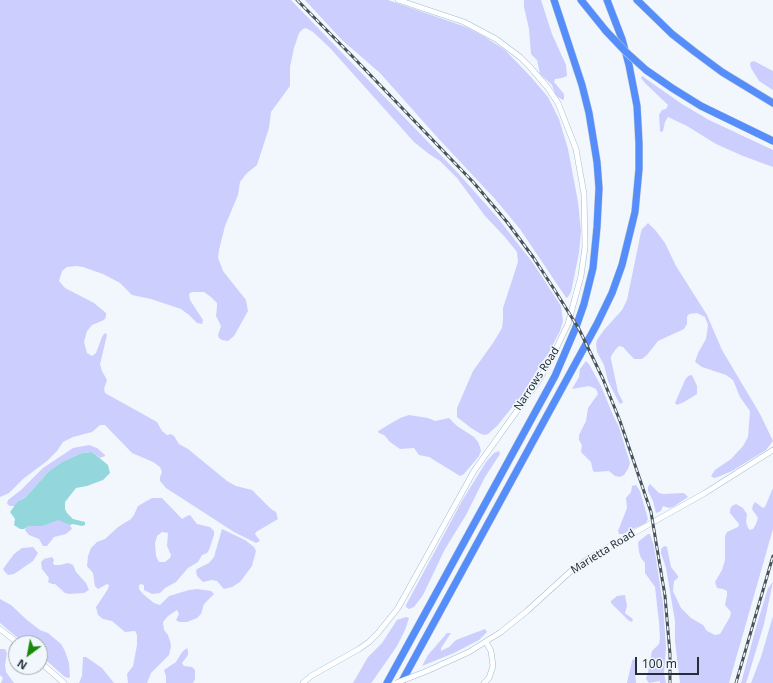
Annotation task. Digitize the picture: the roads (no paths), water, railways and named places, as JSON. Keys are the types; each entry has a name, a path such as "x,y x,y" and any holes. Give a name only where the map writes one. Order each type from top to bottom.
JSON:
{"highway":[{"path":"387,683 555,376 576,327 584,304 593,268 599,196 598,162 589,112 582,84 554,0"},
{"path":"581,0 606,31 646,70 701,106 773,141"},
{"path":"401,683 594,331 612,293 622,265 635,212 639,169 637,106 622,39 607,0"},
{"path":"637,0 672,34 695,52 722,72 773,103"}],"street":[{"name":"Narrows Road","path":"304,683 311,676 369,642 398,608 474,471 539,380 554,353 568,324 581,276 585,247 584,194 576,148 558,103 548,88 530,67 496,39 464,22 398,0"},
{"name":"Marietta Road","path":"396,683 450,661 486,642 518,618 580,564 607,547 698,496 773,450"},
{"path":"0,629 8,635"},
{"path":"484,683 489,678 493,666 491,651 486,642"},
{"path":"48,669 64,683"}],"railway":[{"path":"297,0 474,183 507,222 533,257 579,329 603,379 620,421 651,512 665,596 670,654 670,683"},
{"path":"736,683 773,556"}]}
